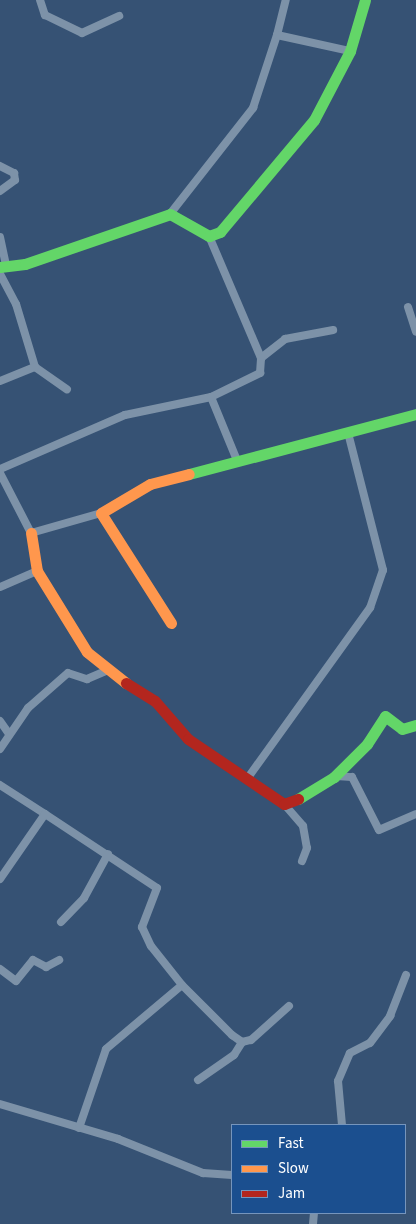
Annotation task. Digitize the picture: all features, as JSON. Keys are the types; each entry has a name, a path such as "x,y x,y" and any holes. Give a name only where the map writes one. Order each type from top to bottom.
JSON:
{"street":[{"path":"40,0 45,14 82,33 118,16"},
{"path":"2,269 25,264 170,214 253,108 277,35 286,0"},
{"path":"209,236 220,232 314,120 350,50 364,0"},
{"path":"277,35 350,50"},
{"path":"0,166 14,173 15,180 0,190"},
{"path":"0,469 125,415 211,397 260,373 261,358 209,236 170,214"},
{"path":"0,237 2,269 16,304 35,367 67,389"},
{"path":"408,307 416,332"},
{"path":"261,358 285,339 333,330"},
{"path":"0,381 35,367"},
{"path":"211,397 236,458"},
{"path":"30,533 101,514 150,484 236,458 348,433 416,414"},
{"path":"247,779 370,608 383,570 348,433"},
{"path":"0,473 2,484 30,533 37,572 67,623 106,671 155,701 188,739 284,804 303,826 307,848 302,861"},
{"path":"101,514 171,623"},
{"path":"0,588 37,572"},
{"path":"0,748 28,708 68,673 87,679 106,671"},
{"path":"284,804 313,793 334,777 367,744 384,716 402,729 416,725"},
{"path":"0,721 9,734"},
{"path":"334,777 352,777 379,830 416,814"},
{"path":"0,785 108,854 157,888 142,927 151,946 182,985 242,1042"},
{"path":"0,879 45,814"},
{"path":"61,922 84,898 108,854"},
{"path":"0,969 16,981 33,960 46,967 58,960"},
{"path":"342,1124 338,1081 350,1053 370,1043 390,1016 406,975"},
{"path":"79,1128 106,1049 182,985"},
{"path":"198,1080 234,1055 242,1042 251,1040 289,1006"},
{"path":"0,1104 79,1128 203,1174 231,1174"}],"traffic: fast":[{"path":"0,267 25,264 170,214 209,236 220,232 314,120 350,51 365,0"},
{"path":"189,474 416,414"},
{"path":"298,799 334,777 367,744 385,716 402,729 416,725"}],"traffic: slow":[{"path":"171,623 101,513 150,484 189,474"},
{"path":"31,533 37,571 87,652 126,683"}],"traffic: jam":[{"path":"126,683 155,701 188,739 284,804 298,799"}]}
